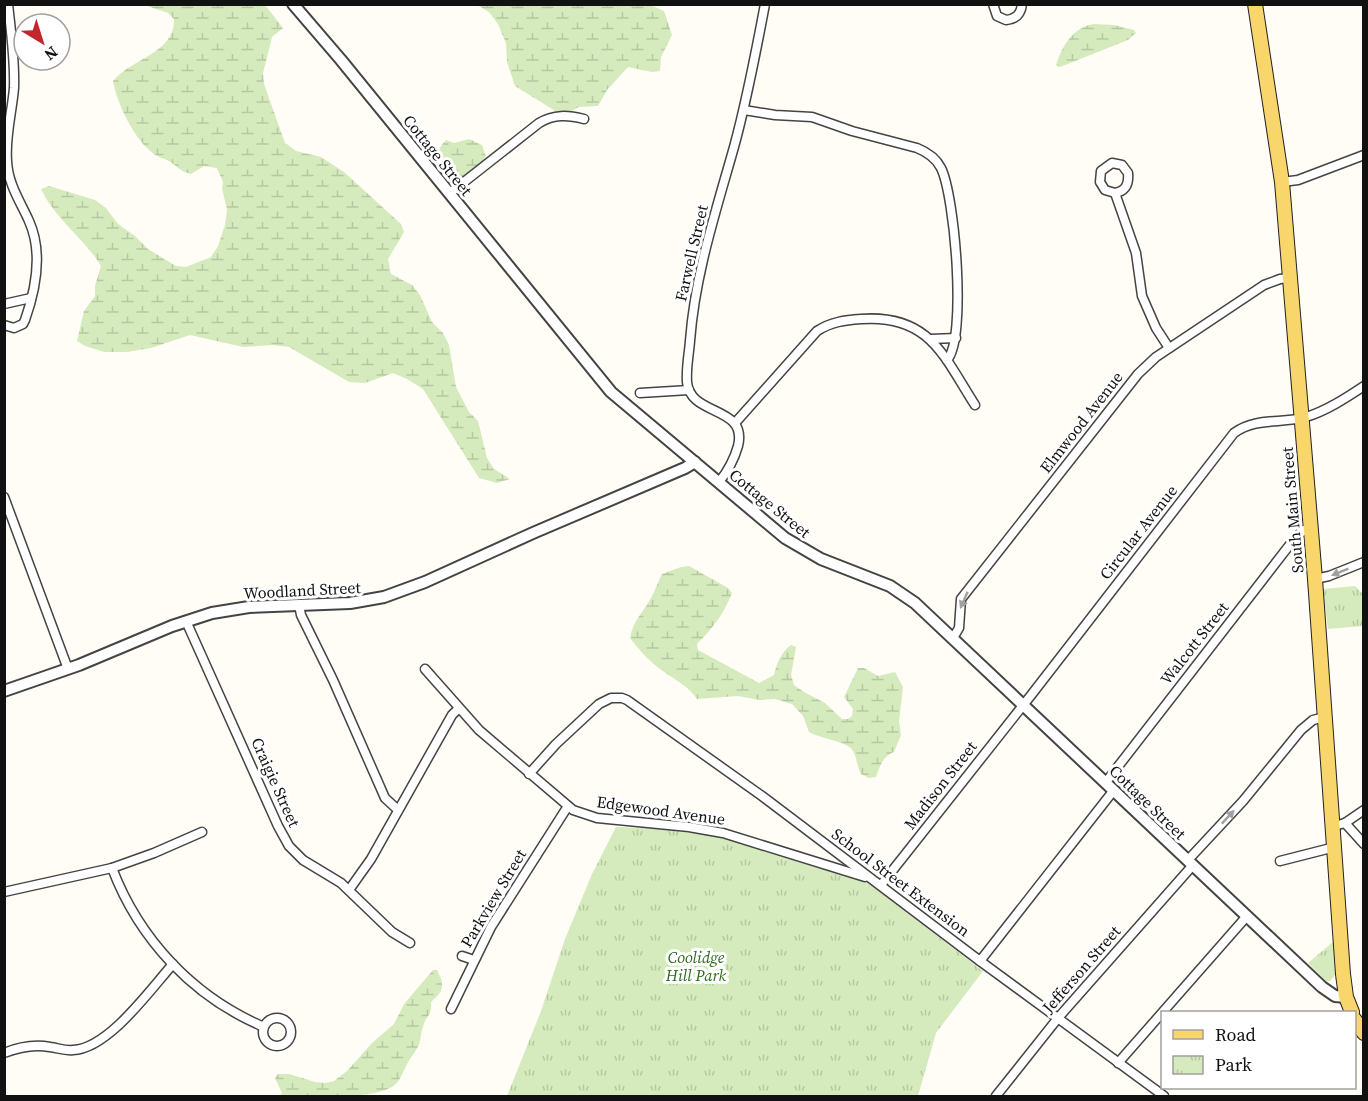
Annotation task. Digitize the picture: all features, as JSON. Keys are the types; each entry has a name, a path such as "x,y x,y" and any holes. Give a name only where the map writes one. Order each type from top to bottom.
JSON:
{"main road":[{"name":"South Main Street","path":"1255,4 1282,182 1325,717 1339,825 1335,847 1343,974 1346,997 1352,1011"}],"street":[{"path":"4,326 12,328 22,324 36,274 36,243 30,224 8,185 7,148 14,78 9,4"},
{"name":"Cottage Street","path":"293,4 611,392 791,542 821,559 890,586 915,603 1324,989 1335,996 1346,997"},
{"name":"Farwell Street","path":"689,390 688,365 697,282 744,110 765,4"},
{"path":"993,4 997,16 1006,20 1019,14 1022,4"},
{"path":"744,110 819,119 852,131 917,148 925,151 938,163 945,177 956,231 956,338 953,351 947,360"},
{"path":"450,193 546,118 565,115 584,119"},
{"path":"1282,182 1298,180 1364,155"},
{"path":"1115,193 1134,246 1142,296 1156,328 1169,348"},
{"name":"Elmwood Avenue","path":"953,638 959,628 962,599 1147,364 1264,285 1290,278"},
{"path":"4,304 31,298"},
{"path":"735,423 810,337 825,326 852,320 886,319 912,327 931,339 975,405"},
{"path":"931,339 956,338"},
{"name":"Circular Avenue","path":"1024,704 1234,433 1251,423 1301,418 1322,411 1364,386"},
{"path":"640,393 689,390 694,399 735,423 740,433 736,451 729,468 719,482"},
{"name":"Woodland Street","path":"4,691 68,669 186,621 223,610 362,602 397,593 695,462"},
{"path":"4,497 68,669"},
{"name":"Walcott Street","path":"1106,782 1295,538 1304,530 1311,529"},
{"path":"1315,579 1364,562"},
{"path":"299,605 301,615 333,680 385,798 398,810"},
{"name":"Craigie Street","path":"186,621 284,837 303,860 349,890 392,932 410,943"},
{"name":"Edgewood Avenue","path":"425,669 458,709 487,738 567,806 579,813 597,818 689,827 723,833 873,879"},
{"name":"School Street Extension","path":"528,774 599,704 622,698 762,796 980,961 1164,1096"},
{"name":"Madison Street","path":"881,885 1024,704"},
{"path":"349,890 371,859 452,715 458,709"},
{"name":"Jefferson Street","path":"996,1096 1058,1018 1302,730 1313,720 1325,717"},
{"path":"980,961 1114,790"},
{"name":"Parkview Street","path":"451,1009 499,913 567,806"},
{"path":"1364,810 1339,825 1364,844"},
{"path":"4,892 112,868 202,832"},
{"path":"1280,861 1335,847"},
{"path":"112,868 132,911 147,934 173,964 215,1001 264,1027"},
{"path":"1163,1011 1246,916"},
{"path":"462,956 474,960"},
{"path":"4,1053 33,1046 71,1051 96,1044 117,1027 173,964"},
{"path":"1118,1063 1161,1014"}],"green space":[{"path":"638,4 653,6 664,11 672,35 661,57 660,71 652,72 628,67 607,90 598,106 579,107 568,113 557,112 515,86 507,62 506,43 498,24 489,12 477,5"},
{"path":"144,5 265,5 283,28 272,37 263,73 264,84 285,143 296,151 321,157 344,172 401,224 404,232 388,259 391,274 412,285 420,295 432,322 443,333 449,345 456,387 469,412 478,421 487,458 494,469 510,479 497,483 479,478 423,389 393,373 365,383 349,382 289,347 273,345 243,347 190,335 151,348 127,352 104,352 77,341 84,311 95,296 95,286 101,266 54,210 41,189 49,186 95,200 106,208 118,224 148,249 176,266 186,267 211,257 218,246 225,225 227,210 222,188 223,182 217,168 204,166 191,174 154,154 134,131 118,100 113,81 160,47 168,40 172,30 174,19 168,13"},
{"path":"1094,24 1114,25 1134,30 1136,33 1128,40 1060,67 1056,65 1069,38 1080,29"},
{"path":"469,139 482,145 486,156 479,168 457,183 441,169 437,159 438,153 446,140 454,143"},
{"path":"689,566 728,588 732,593 717,621 697,644 698,650 759,683 774,675 780,658 791,645 796,647 791,675 794,685 825,703 842,719 848,719 852,716 853,709 844,697 858,668 864,668 878,676 895,672 903,687 899,721 901,735 894,752 884,759 876,777 869,778 861,774 854,754 846,745 809,732 803,716 792,704 775,699 760,700 738,696 697,699 686,687 641,652 630,638 631,632 662,574"},
{"path":"1355,586 1363,594 1363,626 1328,629 1323,589"},
{"name":"Coolidge Hill Park","path":"616,827 651,828 730,840 869,884 983,971 936,1033 918,1096 507,1096 541,1011 565,939 592,874"},
{"path":"1333,942 1335,975 1330,981 1326,981 1308,963"},
{"path":"433,970 437,970 441,980 441,991 431,1002 431,1011 424,1023 418,1047 396,1084 387,1089 358,1096 279,1096 282,1093 275,1078 278,1074 289,1074 325,1083 334,1081 347,1071 372,1043 394,1024 404,1004"}]}
